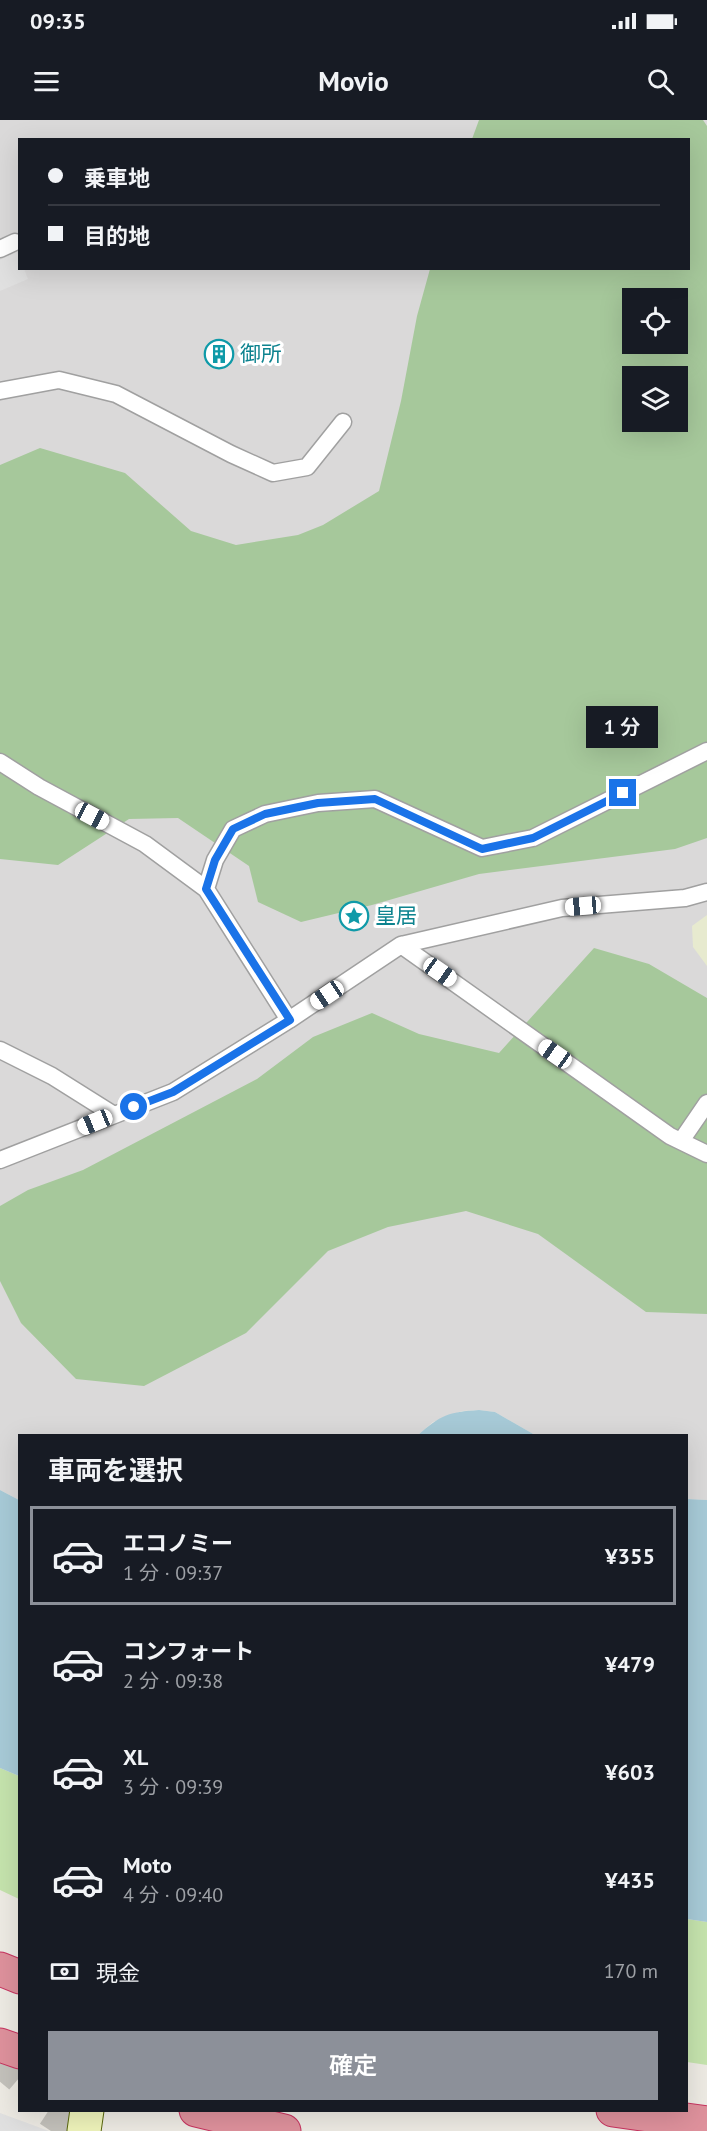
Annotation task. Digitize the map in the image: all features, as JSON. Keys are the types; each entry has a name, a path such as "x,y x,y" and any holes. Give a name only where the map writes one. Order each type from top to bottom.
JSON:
{"highway":[{"path":"0,1969 18,1976"},
{"path":"0,2045 18,2051"},
{"path":"204,2112 284,2131"},
{"path":"628,2112 707,2123"}],"street":[{"path":"84,2131 87,2112"}],"lane":[{"path":"0,391 59,380 116,394 231,454 273,473 307,467 343,422"},
{"path":"206,889 215,860 233,829 265,814 318,803 375,799 482,849 533,838 707,751"},
{"path":"0,762 39,787 146,844 206,889 290,1020"},
{"path":"0,1160 173,1092 290,1020 401,945 562,908 685,898 707,892"},
{"path":"401,945 670,1136 707,1154"},
{"path":"0,1050 52,1076 114,1115"},
{"path":"681,1141 707,1103"}],"shaded area":[{"name":"皇居","path":"0,120 707,120 707,1500 688,1499 688,1434 533,1434 495,1412 479,1410 462,1411 433,1422 419,1434 18,1434 18,1499 0,1490"},
{"path":"17,252 18,270 24,270 28,279 0,291 0,260"},
{"path":"0,2113 49,2131 0,2131"}],"green space":[{"path":"479,120 703,120 707,126 707,838 675,849 479,874 372,905 301,922 258,902 249,866 178,818 129,819 58,865 0,859 0,465 40,448 125,473 191,531 236,545 298,535 323,525 379,491 401,401 417,316 430,270 690,270 690,138 472,138"},
{"path":"707,915 707,966 693,947 692,926"},
{"path":"594,948 649,964 707,998 707,1314 646,1312 538,1234 466,1211 388,1227 328,1251 246,1333 144,1386 76,1379 21,1323 0,1281 0,1206 28,1190 83,1170 257,1079 313,1037 372,1013 419,1034 499,1053"},
{"path":"0,1768 18,1776 18,1899 0,1890"},
{"path":"688,1919 707,1922 707,2065 688,2062"}],"water":[{"path":"479,1410 495,1412 533,1434 419,1434 433,1423 460,1412"},
{"path":"0,1490 18,1499 18,1776 0,1768"},
{"path":"688,1499 707,1500 707,1922 688,1919"}],"tunnel":[{"path":"0,2060 18,2075"},
{"path":"52,2112 81,2131"}],"place":[{"name":"御所","path":"219,354"},
{"name":"皇居","path":"354,916"}],"route":[{"path":"134,1107 173,1092 290,1020 206,889 215,860 233,829 265,814 318,803 375,799 482,849 533,838 623,793"}]}
